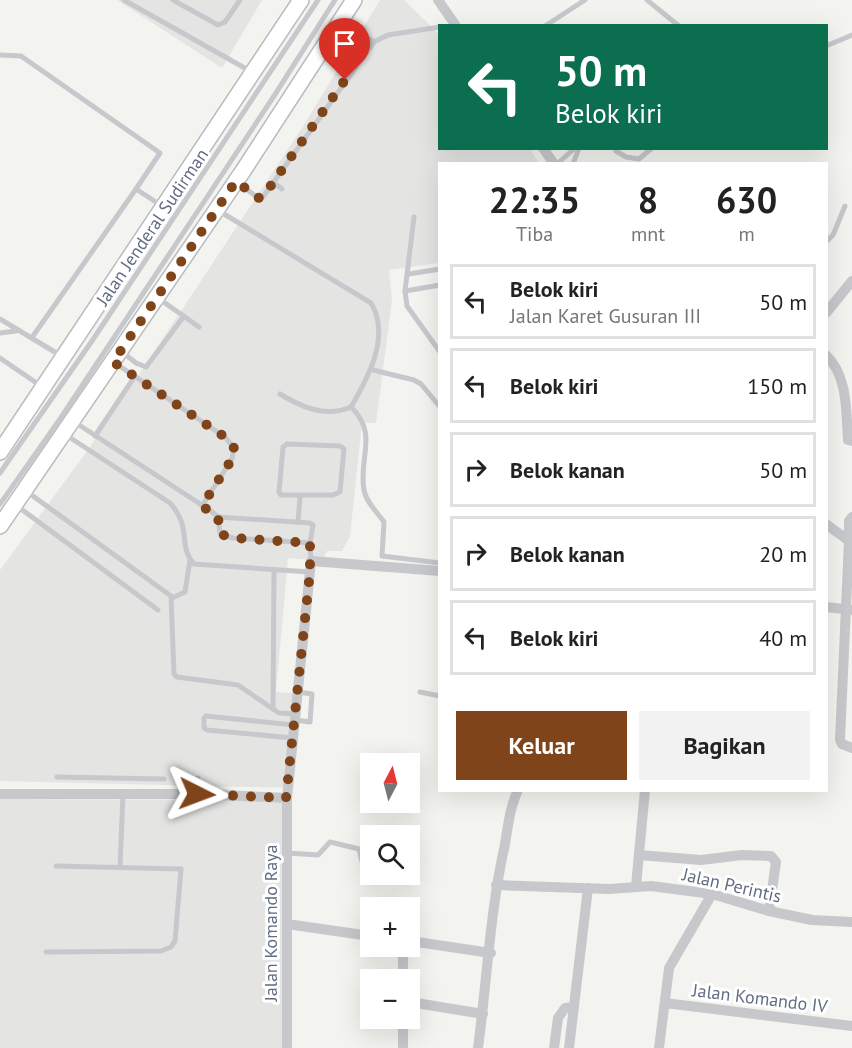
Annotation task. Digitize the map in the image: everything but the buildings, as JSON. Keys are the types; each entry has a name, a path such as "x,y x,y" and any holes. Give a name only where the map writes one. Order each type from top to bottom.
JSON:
{"main road":[{"name":"Jalan Jenderal Sudirman","path":"0,452 254,74 301,0"},
{"path":"0,526 8,505 26,491 236,181 354,0"}],"street":[{"path":"438,0 455,24"},
{"path":"828,311 852,281"},
{"path":"828,357 838,366 845,399 848,441 852,441"},
{"path":"852,517 849,521 849,609 840,740 842,744 852,748"},
{"path":"828,525 849,541"},
{"path":"310,567 438,571"},
{"name":"Jalan Komando Raya","path":"287,1048 286,798 310,567"},
{"path":"828,607 849,609"},
{"path":"828,739 840,740"},
{"path":"478,1048 491,953 496,885 514,792"},
{"path":"636,886 645,792"},
{"path":"0,794 197,794 286,798"},
{"path":"639,855 701,860 742,855 771,856 776,862 769,911"},
{"name":"Jalan Perintis","path":"496,885 588,888 636,886 712,894 769,911 812,920 852,922"},
{"path":"568,1048 588,888"},
{"path":"659,1048 669,968 712,894"},
{"path":"287,924 360,935"},
{"path":"420,942 491,953"},
{"name":"Jalan Komando IV","path":"665,1003 852,1026"},
{"path":"420,1004 483,1014"},
{"path":"554,1048 558,1017 565,1008 574,1007"},
{"path":"403,1029 403,1048"}],"lane":[{"path":"124,0 254,74"},
{"path":"173,0 218,24 225,22 240,0"},
{"path":"0,473 94,338 318,0"},
{"path":"158,610 8,505 60,419 335,0"},
{"path":"548,24 585,0"},
{"path":"647,1 674,24"},
{"path":"342,21 374,42"},
{"path":"236,181 258,198 263,197 374,42 388,35 438,27"},
{"path":"828,45 852,35"},
{"path":"0,55 21,56 160,153 33,336"},
{"path":"558,162 574,150"},
{"path":"617,150 626,157 639,159 650,150"},
{"path":"273,182 282,189"},
{"path":"136,189 164,207"},
{"path":"828,240 834,235 845,206"},
{"path":"216,210 371,303 377,312 378,325 372,370 351,407 341,411 303,408 280,394"},
{"path":"414,217 409,274 405,291 407,306 438,349"},
{"path":"409,274 438,269"},
{"path":"405,291 438,285"},
{"path":"156,297 199,327"},
{"path":"117,356 147,367 184,316"},
{"path":"0,319 16,331 33,336 65,357"},
{"path":"0,333 16,331"},
{"path":"117,356 134,375 225,437 234,448 232,459 202,506"},
{"path":"0,358 44,388"},
{"path":"372,370 414,380 421,384 438,405"},
{"path":"95,436 134,375"},
{"path":"351,407 360,416 367,432 364,490 367,500 384,522 382,556 438,563"},
{"path":"69,428 95,436 218,517 313,525 310,567 274,571 194,564 186,555 185,527 181,515 170,503 69,428"},
{"path":"287,444 340,446 344,449 339,492 333,495 300,497 281,495 279,492 283,447 287,444"},
{"path":"26,491 150,578 172,598 174,674 177,677 238,685 279,713 295,720"},
{"path":"298,522 300,497"},
{"path":"218,517 220,534 233,538 310,543"},
{"path":"172,598 185,592 190,560"},
{"path":"273,709 274,571"},
{"path":"293,738 207,730 204,728 204,718 206,716 310,722 312,694 298,692"},
{"path":"420,692 438,696"},
{"path":"57,777 164,779"},
{"path":"197,794 198,778"},
{"path":"120,867 123,793"},
{"path":"287,853 318,855 330,842 338,842 359,849 360,853"},
{"path":"46,952 161,951 171,947 175,941 181,869 57,866"}],"shaded area":[{"path":"117,0 262,0 222,68"},
{"path":"380,0 404,0 438,33 438,150 531,150 538,162 438,162 438,263 389,270 392,300 376,423 362,423 350,536 342,551 327,551 322,561 288,558 276,692 295,693 292,788 0,781 0,570 90,447 302,128"},
{"path":"0,799 282,800 287,1048 0,1048"}],"route":[{"path":"197,794 286,798 310,572 310,543 233,538 220,534 218,517 202,506 232,459 234,448 225,437 113,362 236,181 258,198 263,197 345,80"}]}
